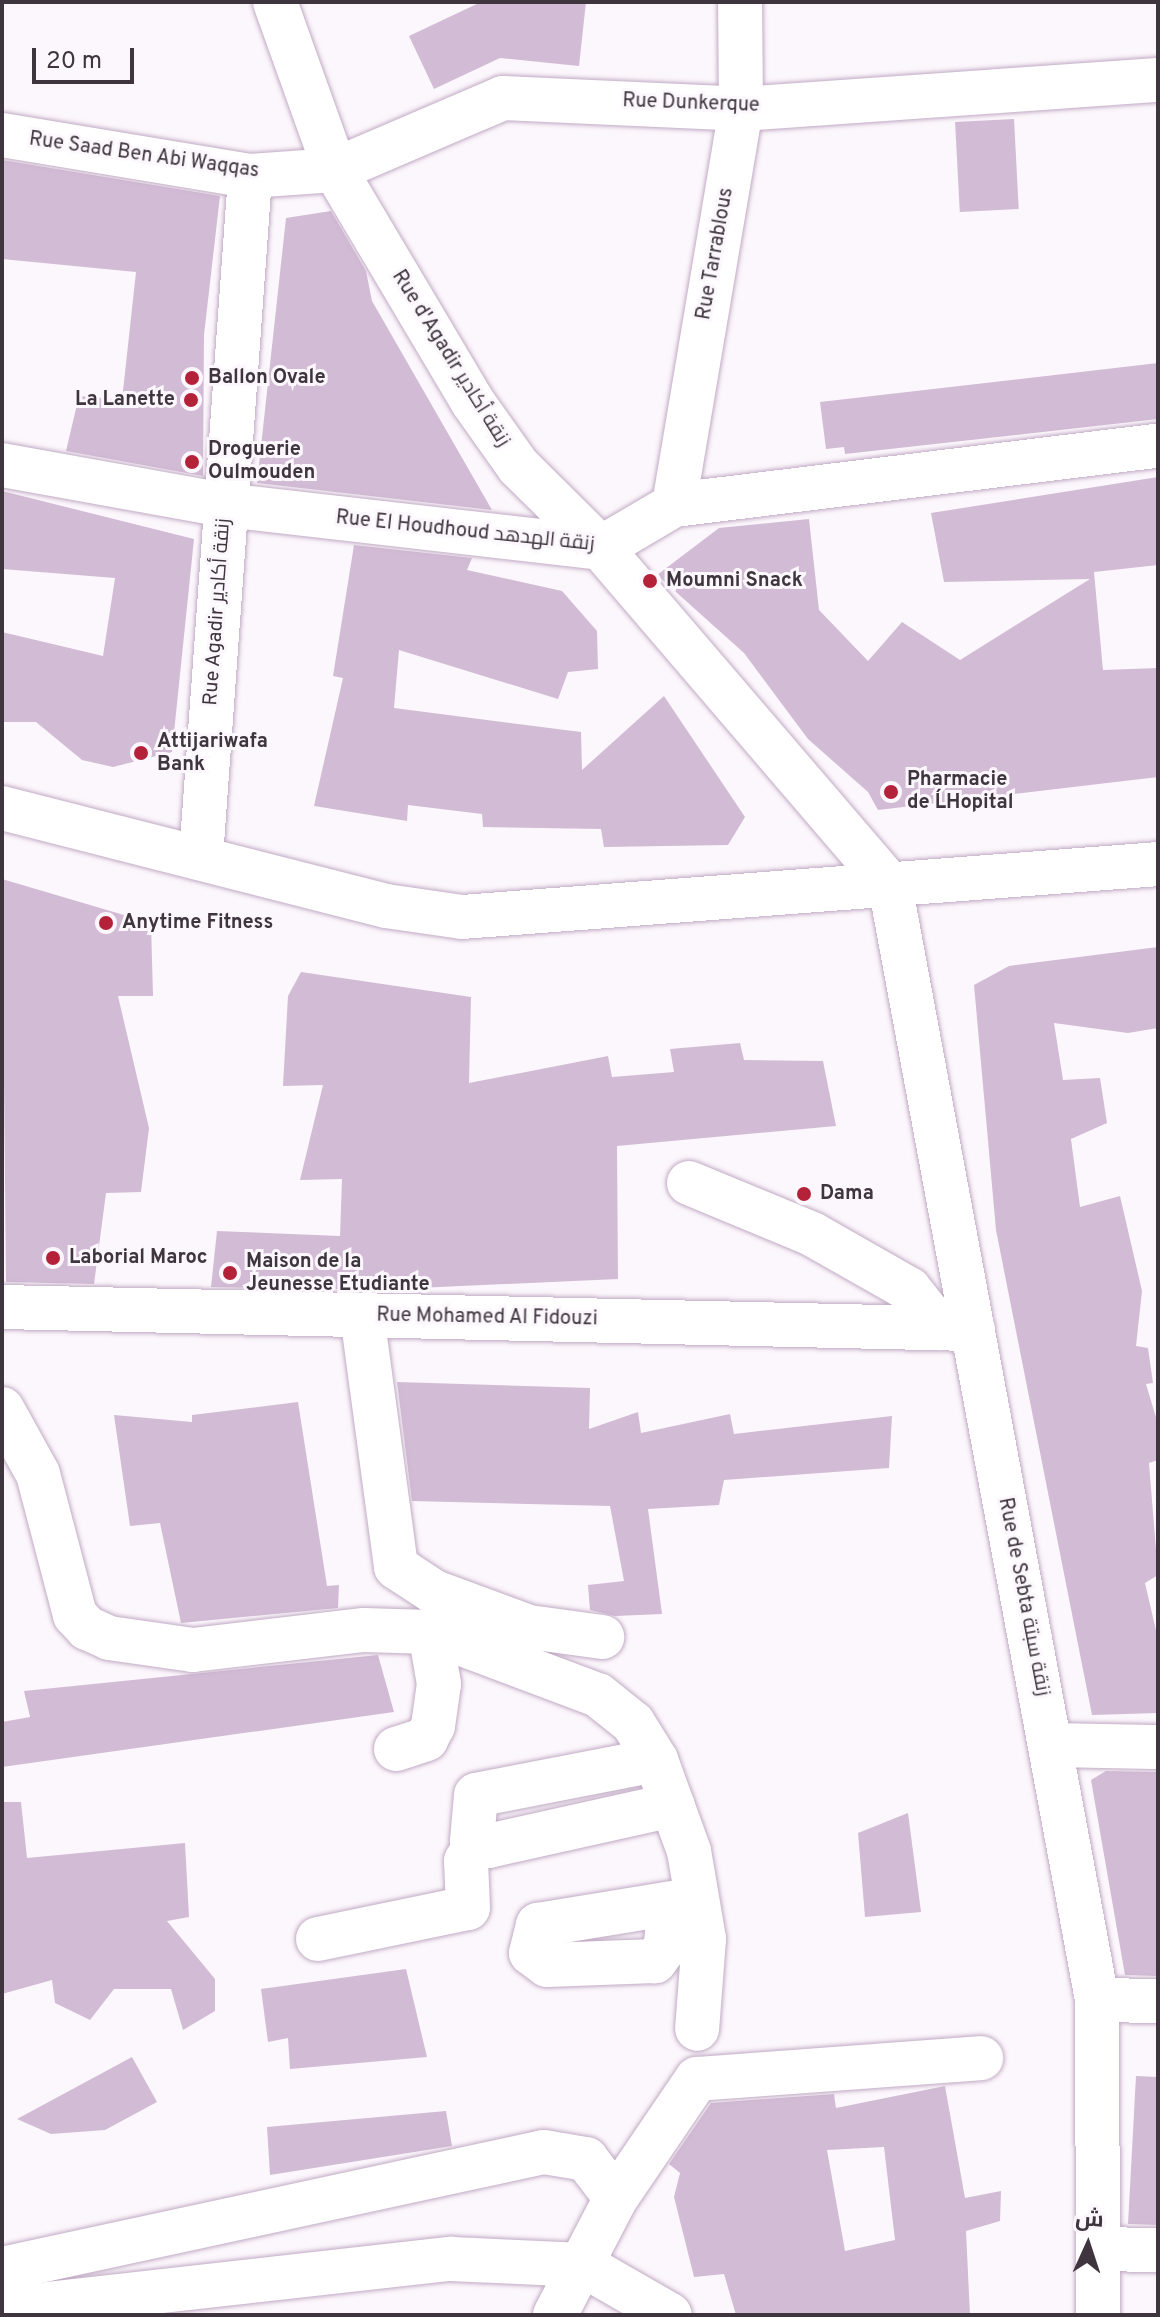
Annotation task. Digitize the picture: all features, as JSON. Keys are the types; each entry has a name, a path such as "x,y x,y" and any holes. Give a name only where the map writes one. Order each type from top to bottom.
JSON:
{"street":[{"name":"Rue d'Agadir زنقة أكادير","path":"275,2 335,170 472,401 518,466 601,548 890,885"},
{"name":"Rue Tarrablous","path":"674,505 741,109 740,2"},
{"name":"Rue Dunkerque","path":"335,170 503,98 741,109 1158,80"},
{"name":"Rue Saad Ben Abi Waqqas","path":"2,135 250,176 335,170"},
{"name":"Rue Agadir زنقة أكادير","path":"201,857 250,176"},
{"name":"Rue El Houdhoud زنقة الهدهد","path":"2,465 225,505 601,548 674,505 1158,446"},
{"path":"2,808 386,906 462,917 1158,864"},
{"name":"Rue de Sebta زنقة سبتة","path":"890,885 957,1328 1050,1745 1097,2000 1098,2315"},
{"path":"689,1183 812,1234 909,1289 957,1328"},
{"name":"Rue Mohamed Al Fidouzi","path":"2,1307 957,1328"},
{"path":"362,1315 396,1567 434,1592 529,1627 602,1637"},
{"path":"2,1409 38,1474 75,1615 87,1628 109,1638 193,1650 364,1630 430,1632 598,1695 633,1723 656,1760 673,1805 683,1902 704,1939 697,2029"},
{"path":"396,1749 416,1745 433,1726 439,1684 430,1632"},
{"path":"1050,1745 1158,1747"},
{"path":"476,1844 470,1832 476,1795 656,1760"},
{"path":"318,1939 468,1908 466,1861 476,1844 673,1805"},
{"path":"1097,2000 1158,2001"},
{"path":"555,2315 616,2198 697,2079 981,2058"},
{"path":"4,2288 544,2152 586,2159 616,2198"},
{"path":"1098,2249 1158,2250"},
{"path":"4,2288 392,2261 583,2265 670,2315"}],"building":[{"path":"481,2 586,2 579,66 500,58 434,89 409,36"},
{"path":"1014,119 1019,209 960,212 955,122"},
{"path":"2,160 220,196 204,335 203,476 66,451 79,396 122,400 136,272 2,259"},
{"path":"331,211 366,271 372,301 492,510 257,483 286,218"},
{"path":"1158,363 1158,419 845,454 844,447 826,449 820,402"},
{"path":"1158,477 1158,565 1094,572 1103,670 1158,668 1158,777 878,810 868,792 808,739 744,653 657,575 719,528 809,519 819,610 868,661 902,622 960,660 1090,579 944,582 931,513"},
{"path":"2,491 194,539 172,752 113,767 82,760 36,722 2,722 2,632 103,656 115,578 2,569"},
{"path":"354,545 472,558 467,570 562,591 597,631 598,669 568,672 558,699 399,650 394,708 581,732 582,770 664,696 745,817 728,845 604,847 601,829 483,827 482,814 408,805 407,821 314,806 343,678 333,676"},
{"path":"2,879 151,923 153,996 118,996 149,1128 141,1192 106,1193 94,1284 6,1282"},
{"path":"1158,947 1158,1028 1128,1033 1054,1023 1063,1080 1100,1078 1107,1123 1071,1139 1080,1207 1120,1196 1142,1291 1136,1346 1148,1348 1153,1383 1146,1384 1158,1424 1158,1460 1149,1463 1158,1575 1145,1583 1158,1639 1158,1713 1092,1715 996,1230 974,985 1009,966"},
{"path":"301,972 471,997 469,1083 608,1056 612,1077 674,1072 670,1049 740,1043 744,1060 823,1061 836,1126 617,1146 618,1279 374,1290 211,1287 217,1231 340,1236 342,1179 300,1180 323,1085 283,1086 288,996"},
{"path":"397,1382 590,1388 589,1429 638,1412 641,1433 730,1414 734,1434 892,1416 889,1468 724,1480 719,1505 648,1509 662,1614 615,1616 590,1610 588,1585 624,1581 610,1506 412,1501"},
{"path":"298,1402 327,1586 339,1585 338,1608 181,1623 160,1523 130,1526 114,1415 192,1422 192,1415"},
{"path":"378,1655 394,1712 2,1767 2,1722 30,1717 24,1691"},
{"path":"1106,1771 1158,1772 1158,1976 1125,1975 1091,1780"},
{"path":"2,1802 21,1802 27,1858 185,1843 189,1917 167,1921 215,1979 215,2011 183,2030 171,1989 114,1989 90,2020 55,2003 52,1980 2,1994"},
{"path":"908,1813 921,1912 865,1917 858,1833"},
{"path":"406,1969 427,2057 290,2069 288,2038 268,2042 261,1989"},
{"path":"132,2057 157,2102 105,2130 51,2134 17,2119"},
{"path":"1136,2076 1158,2077 1158,2225 1128,2224"},
{"path":"945,2086 965,2198 1001,2191 1000,2221 966,2231 970,2315 736,2315 724,2274 694,2277 674,2197 680,2173 669,2164 711,2103 834,2094 836,2108","holes":["884,2147 895,2240 845,2251 827,2150"]},
{"path":"446,2111 452,2146 270,2175 267,2127"}],"place":[{"name":"Ballon Ovale","path":"192,378"},
{"name":"La Lanette","path":"191,400"},
{"name":"Droguerie Oulmouden","path":"192,462"},
{"name":"Moumni Snack","path":"650,581"},
{"name":"Attijariwafa Bank","path":"141,753"},
{"name":"Pharmacie de L´Hopital","path":"891,792"},
{"name":"Anytime Fitness","path":"106,923"},
{"name":"Dama","path":"804,1194"},
{"name":"Laborial Maroc","path":"53,1258"},
{"name":"Maison de la Jeunesse Etudiante","path":"230,1273"}]}
